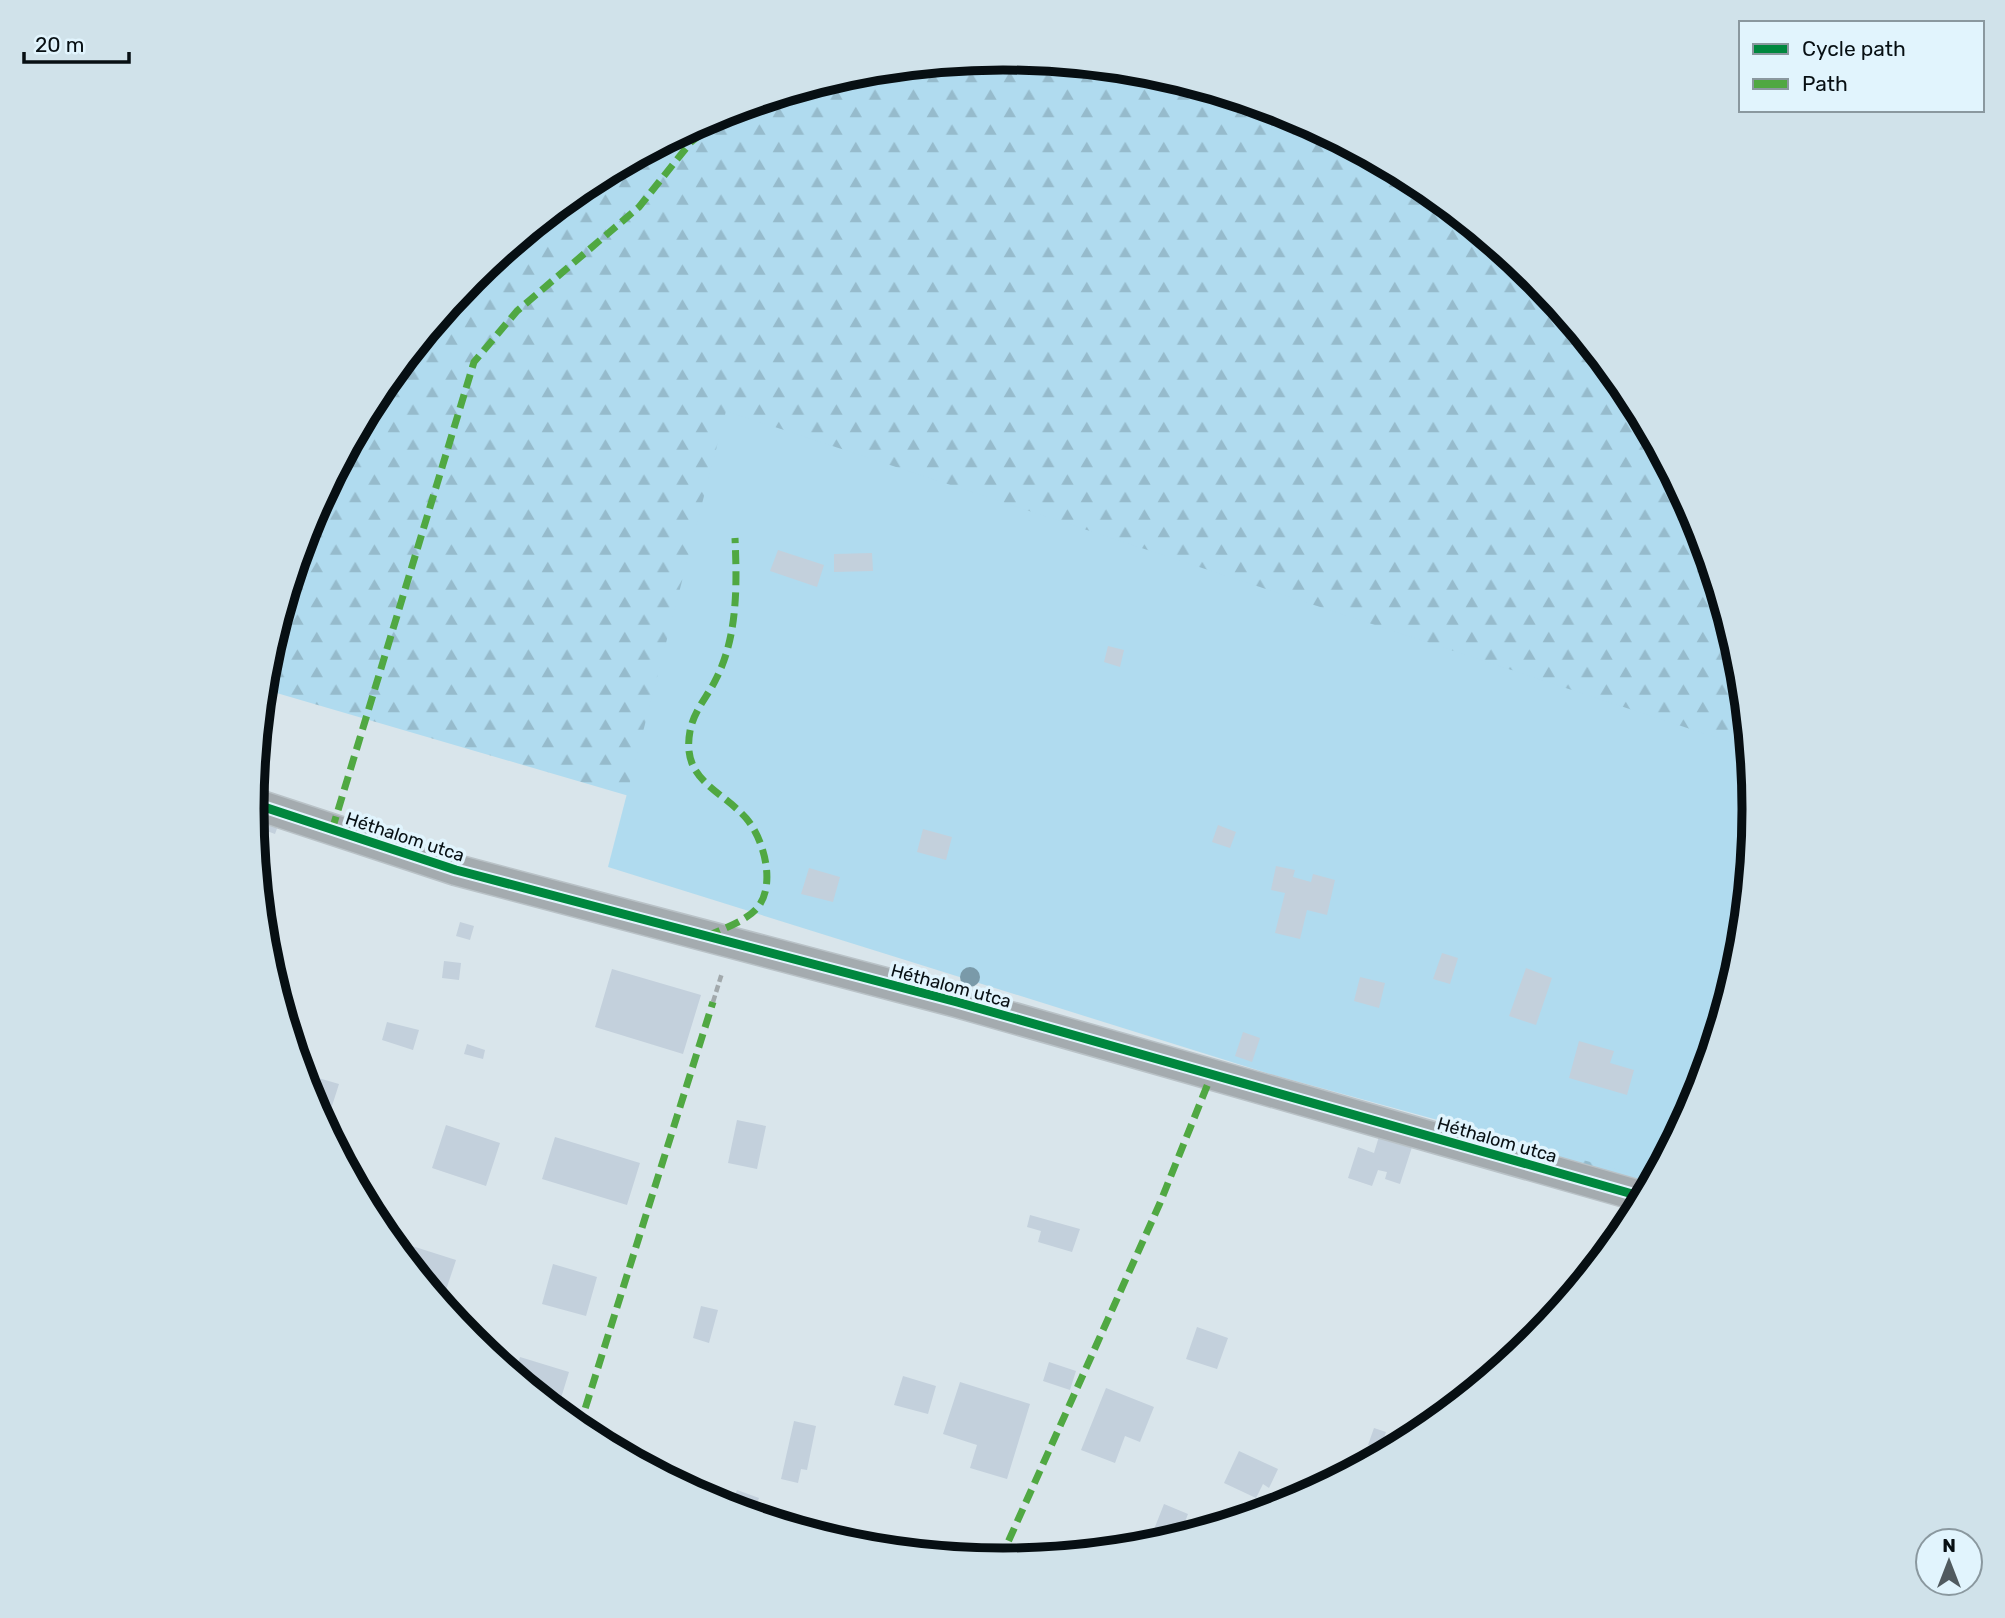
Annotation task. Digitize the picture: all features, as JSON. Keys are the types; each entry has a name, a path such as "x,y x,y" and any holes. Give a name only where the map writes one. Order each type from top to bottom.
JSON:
{"street":[{"name":"Héthalom utca","path":"264,807 456,870 957,1002 1633,1194"}],"green space":[{"path":"1002,70 1099,76 1147,84 1240,109 1285,126 1372,169 1413,195 1490,253 1525,286 1589,359 1617,398 1665,482 1685,526 1702,571 1727,665 1740,761 1742,809 1735,905 1727,953 1702,1047 1685,1092 1635,1190 814,850 273,692 289,618 303,571 340,482 388,398 416,359 480,286 515,253 592,195 676,146 765,109 858,84 906,76"},
{"path":"726,411 1738,745 1740,761 1740,857 1727,953 1702,1047 1685,1092 1643,1177 1270,1074 608,867"}],"building":[{"path":"778,550 824,565 817,587 770,571"},
{"path":"872,553 873,571 834,572 834,554"},
{"path":"1108,646 1124,650 1120,667 1104,662"},
{"path":"264,817 280,820 275,834 264,830"},
{"path":"1218,825 1236,832 1230,848 1212,842"},
{"path":"923,829 952,837 946,860 917,852"},
{"path":"1276,866 1295,870 1293,877 1311,882 1313,874 1335,880 1327,915 1307,910 1300,939 1275,933 1285,893 1271,890"},
{"path":"809,868 840,877 833,902 801,894"},
{"path":"460,922 474,926 470,940 456,936"},
{"path":"1442,953 1458,958 1450,984 1433,979"},
{"path":"444,961 461,963 459,980 442,978"},
{"path":"1526,968 1552,978 1536,1025 1509,1016"},
{"path":"612,969 701,995 683,1054 595,1027"},
{"path":"1360,977 1385,983 1379,1008 1354,1001"},
{"path":"387,1022 419,1030 413,1050 382,1040"},
{"path":"1243,1032 1260,1038 1252,1062 1235,1056"},
{"path":"1579,1041 1614,1051 1610,1063 1634,1070 1627,1095 1569,1078"},
{"path":"467,1044 485,1050 483,1059 464,1054"},
{"path":"314,1077 339,1084 330,1113"},
{"path":"737,1120 766,1126 757,1169 728,1163"},
{"path":"446,1125 500,1143 486,1186 432,1168"},
{"path":"1380,1133 1413,1144 1400,1184 1385,1179 1387,1172 1378,1170 1372,1186 1348,1178 1358,1147 1374,1153"},
{"path":"555,1137 640,1163 627,1205 542,1179"},
{"path":"1030,1215 1080,1229 1072,1252 1038,1242 1041,1231 1027,1227"},
{"path":"412,1246 456,1260 445,1293 416,1259 410,1251"},
{"path":"553,1264 597,1277 586,1316 542,1304"},
{"path":"701,1306 718,1310 709,1343 693,1338"},
{"path":"1197,1327 1228,1338 1217,1369 1186,1359"},
{"path":"520,1357 569,1372 560,1400 553,1395 517,1367"},
{"path":"1049,1362 1076,1371 1070,1390 1043,1381"},
{"path":"903,1376 936,1386 928,1414 894,1405"},
{"path":"960,1382 1030,1404 1007,1479 970,1468 977,1445 943,1434"},
{"path":"1106,1388 1154,1407 1140,1442 1125,1436 1115,1463 1081,1450"},
{"path":"794,1421 816,1426 807,1470 801,1469 798,1483 781,1479"},
{"path":"1374,1428 1386,1432 1382,1442 1375,1447 1368,1445"},
{"path":"1239,1451 1278,1469 1269,1488 1263,1484 1256,1498 1224,1483"},
{"path":"737,1490 759,1498 756,1506 734,1497"},
{"path":"1164,1504 1188,1514 1184,1525 1153,1533"}],"marked path":[{"path":"332,830 474,362 517,311 639,207 691,142 700,135"},
{"path":"707,936 734,924 758,907 763,897 767,874 762,849 752,827 746,818 704,782 691,761 689,748 690,731 695,716 716,679 729,645 736,591 735,538"},
{"path":"583,1416 713,1002"},
{"path":"1005,1548 1160,1203 1211,1076"}],"cycle path":[{"path":"264,807 456,870 957,1002 1633,1194"}]}
